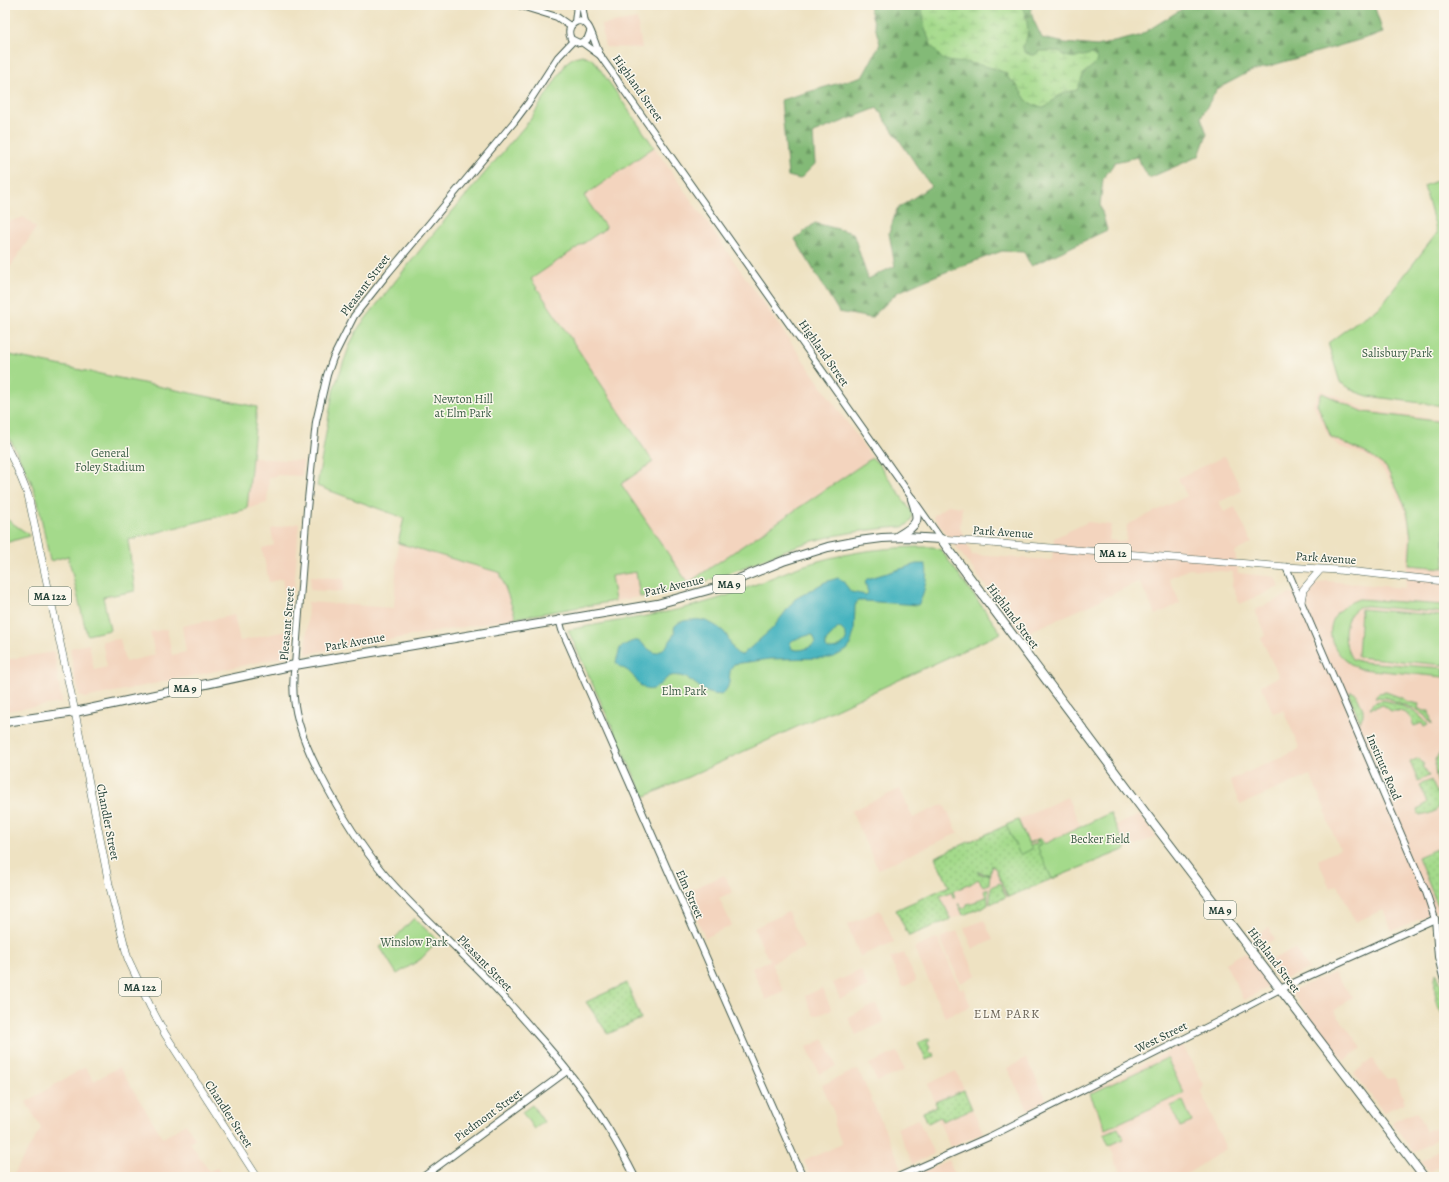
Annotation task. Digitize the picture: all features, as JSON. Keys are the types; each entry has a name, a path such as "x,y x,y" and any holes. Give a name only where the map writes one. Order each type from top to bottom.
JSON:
{"highway":[{"path":"895,537 913,526 916,521 917,514 912,499"},
{"name":"Park Avenue","path":"5,722 75,712 295,665 670,601 719,588 783,561 809,552 859,541 895,537 941,539"},
{"name":"Highland Street","path":"941,539 1097,749 1424,1177"}],"main road":[{"path":"518,5 557,17 573,24 585,23"},
{"path":"577,5 573,24 569,33 573,41 582,43 587,40 590,32 585,23 582,5"},
{"name":"Highland Street","path":"590,32 601,56 941,539"},
{"name":"Pleasant Street","path":"573,41 558,57 530,102 354,316 333,358 326,375 316,422 307,508 293,676 294,696 296,717 312,761 328,791 360,843 384,874 404,896 476,968 567,1070 610,1131 636,1177"},
{"name":"Highland Street","path":"582,43 601,56"},
{"name":"Chandler Street","path":"5,444 28,495 75,712 109,884 128,959 134,974 165,1034 257,1177"},
{"name":"Park Avenue","path":"941,539 1320,570 1338,570 1444,581"},
{"name":"Institute Road","path":"1286,567 1422,882 1435,919 1438,958 1444,981"},
{"path":"1301,602 1302,590 1320,570"},
{"name":"Elm Street","path":"559,619 562,630 803,1177"},
{"name":"West Street","path":"898,1177 991,1136 1280,989 1435,919"},
{"name":"Piedmont Street","path":"422,1177 567,1070"}],"shaded area":[{"path":"637,19 642,48 605,47 601,25"},
{"path":"654,147 872,458 688,584 621,484 653,462 531,279 606,228 584,196"},
{"path":"24,217 36,228 5,275 5,223"},
{"path":"1320,390 1337,396 1366,410 1444,420 1444,938 1440,910 1392,931 1383,910 1355,922 1338,885 1330,888 1318,860 1340,849 1310,775 1240,805 1230,780 1300,749 1283,710 1273,713 1261,685 1279,677 1261,638 1266,635 1255,610 1290,594 1326,581 1405,588 1409,530 1405,511 1390,480 1377,463 1365,455 1338,446 1329,437 1313,404"},
{"path":"251,456 269,459 303,461 302,476 278,475 269,478 267,503 247,509"},
{"path":"1225,456 1242,491 1219,502 1224,512 1235,507 1252,543 1235,552 1238,573 1275,577 1279,587 1240,604 1232,586 1233,572 1189,569 1169,578 1180,603 1156,615 1139,581 1090,605 1022,635 933,516 948,505 962,507 960,528 972,555 1052,560 1054,538 1088,522 1111,525 1109,540 1126,542 1127,525 1187,496 1178,478"},
{"path":"299,523 294,592 285,595 282,579 269,582 262,548 274,545 271,529"},
{"path":"398,543 502,573 501,576 516,618 306,654 308,602 394,608"},
{"path":"636,572 640,597 615,601 611,576"},
{"path":"311,576 344,579 343,592 310,590"},
{"path":"234,615 240,641 291,630 289,656 85,698 80,696 74,675 70,648 89,644 94,670 107,667 102,641 120,639 125,662 155,655 150,632 167,629 172,655 186,652 182,626"},
{"path":"54,652 62,703 5,711 5,660"},
{"path":"900,789 913,818 944,804 958,833 878,869 851,811"},
{"path":"1067,797 1081,827 1037,847 1052,879 909,936 896,910 981,872 967,843 958,833 967,842 1006,825 1031,849 1018,820"},
{"path":"1140,815 1156,837 1126,849 1116,825"},
{"path":"724,875 733,892 719,898 732,925 705,938 685,892"},
{"path":"880,910 894,942 860,956 847,925"},
{"path":"788,912 804,948 771,963 784,991 766,1000 752,968 770,960 769,957 767,957 754,928"},
{"path":"984,920 993,940 973,949 964,928"},
{"path":"1269,928 1275,940 1258,946 1250,937"},
{"path":"957,931 976,975 960,983 940,938"},
{"path":"938,938 960,989 963,988 971,1006 945,1017 914,948"},
{"path":"1295,949 1309,969 1282,980 1268,961"},
{"path":"1245,952 1271,986 1244,1000 1225,963"},
{"path":"904,953 916,981 903,987 890,958"},
{"path":"861,970 868,987 840,999 833,983"},
{"path":"1334,973 1352,997 1334,1011 1362,1048 1344,1060 1290,991"},
{"path":"822,988 832,1010 814,1016 805,996"},
{"path":"876,1004 884,1022 856,1035 848,1017"},
{"path":"824,1039 836,1066 819,1074 807,1047"},
{"path":"1182,1044 1204,1085 1201,1091 1226,1149 1182,1177 1122,1177 1089,1093"},
{"path":"897,1052 905,1070 877,1082 869,1064"},
{"path":"1026,1058 1047,1100 1028,1110 1007,1068"},
{"path":"1372,1059 1386,1079 1396,1078 1405,1103 1383,1112 1354,1073"},
{"path":"85,1067 94,1081 119,1067 163,1138 186,1124 195,1138 190,1142 209,1171 217,1168 224,1177 12,1177 41,1128 26,1102"},
{"path":"858,1069 902,1168 882,1177 811,1177 804,1161 842,1144 834,1125 834,1113 822,1085"},
{"path":"956,1071 964,1089 935,1102 928,1084"},
{"path":"972,1108 983,1133 950,1147 938,1119 954,1112 956,1115"},
{"path":"1417,1112 1426,1132 1437,1128 1441,1136 1414,1153 1393,1124 1393,1121"},
{"path":"918,1119 934,1154 913,1164 897,1128"},
{"path":"1439,1149 1444,1163 1429,1172 1421,1162"},
{"path":"948,1160 956,1177 919,1177 918,1174"}],"green space":[{"path":"869,5 1030,5 1033,19 1042,38 1065,43 1097,46 1139,36 1188,5 1374,5 1383,33 1249,72 1217,89 1201,117 1207,134 1199,156 1149,178 1137,157 1115,162 1103,179 1100,205 1107,230 1031,266 1024,252 1002,251 935,276 898,292 871,318 839,312 795,239 815,223 853,233 868,279 895,266 889,233 897,209 931,186 877,108 813,133 815,164 800,179 788,176 781,100 863,76 880,44"},
{"path":"923,5 1022,5 1028,31 1023,46 1024,52 1035,55 1039,51 1057,51 1061,52 1064,56 1075,58 1091,54 1097,59 1096,63 1084,73 1077,90 1066,92 1054,99 1048,106 1043,107 1034,105 1027,101 1016,84 1009,79 1006,73 970,63 954,62 942,59 932,47 925,29 922,8"},
{"name":"Newton Hill at Elm Park","path":"582,55 595,62 654,147 584,196 606,228 531,279 653,462 621,484 688,583 872,458 879,464 911,511 912,519 907,525 902,527 852,532 815,540 705,581 640,597 636,572 611,576 615,601 516,618 501,573 398,543 404,518 317,486 333,391 351,342 359,327 428,240 530,120 567,62 574,57"},
{"name":"Salisbury Park","path":"1444,178 1444,406 1368,396 1356,392 1340,382 1328,343 1355,323 1379,308 1437,233 1424,186"},
{"name":"General Foley Stadium","path":"5,354 257,407 247,509 128,540 135,591 103,597 110,630 87,635 68,556 50,561 38,502 31,481 5,429"},
{"path":"1322,393 1364,412 1444,422 1444,568 1409,565 1411,537 1408,516 1404,503 1386,467 1366,453 1331,437 1317,404"},
{"path":"5,518 28,534 29,536 5,543"},
{"name":"Elm Park","path":"933,547 941,550 1001,633 662,789 646,796 643,795 568,630 696,605 736,592 813,562 842,555 871,550"},
{"path":"1359,599 1444,605 1444,613 1368,606 1357,608 1348,619 1345,640 1352,659 1362,662 1444,668 1444,677 1361,669 1345,660 1334,646 1331,638 1333,620 1343,607"},
{"path":"1361,609 1444,616 1444,665 1358,657"},
{"path":"1351,691 1356,694 1363,709 1363,715 1360,722 1349,695"},
{"path":"1386,692 1408,702 1419,704 1418,708 1423,711 1429,711 1432,725 1424,715 1414,709 1387,698 1375,697 1378,693"},
{"path":"1382,700 1408,708 1420,716 1428,725 1424,727 1422,723 1414,726 1407,714 1400,711 1391,711 1383,705 1370,708 1373,703"},
{"path":"1444,747 1444,799 1435,772 1435,766 1436,759"},
{"path":"1419,758 1424,765 1422,766 1429,776 1418,781 1410,762"},
{"path":"1431,780 1437,793 1439,805 1433,812 1420,816 1417,810 1427,803 1420,785"},
{"name":"Becker Field","path":"1110,813 1126,849 1052,879 1037,847 1041,845 1039,840 1029,844 1032,849 1020,855 1006,825 1018,820 1028,843 1040,838 1044,844"},
{"path":"1018,820 1030,846 1037,843 1036,841 1039,839 1047,859 1083,866 1008,897 995,868 991,865 990,873 985,874 977,871 983,875 990,874 989,884 983,886 978,879 969,885 968,884 953,891 954,899 951,892 940,896 951,919 909,936 896,910 949,886 935,857"},
{"path":"1436,849 1440,858 1437,859 1440,866 1443,867 1444,872 1438,876 1440,886 1444,892 1444,909 1442,910 1439,909 1418,857"},
{"path":"1000,883 1006,897 990,904 991,887"},
{"path":"988,888 988,905 963,915 958,904 959,903 962,909 967,906 967,904 977,902 977,900 986,897 984,891"},
{"name":"Winslow Park","path":"414,918 438,941 421,959 397,974 380,947 395,938"},
{"path":"1436,973 1444,992 1444,1017 1436,996"},
{"path":"627,983 641,1019 608,1034 586,1002"},
{"path":"930,1038 931,1040 927,1042 930,1048 928,1049 931,1054 933,1053 935,1056 926,1060 918,1043"},
{"path":"1167,1058 1184,1093 1106,1129 1090,1094"},
{"path":"964,1090 972,1109 942,1121 940,1117 928,1123 923,1112 937,1106 935,1102"},
{"path":"1183,1101 1192,1122 1180,1127 1171,1106"},
{"path":"532,1105 544,1122 534,1129 522,1112"},
{"path":"1118,1128 1124,1139 1109,1145 1104,1134"}],"water":[{"path":"917,564 925,564 927,572 922,597 918,605 857,601 855,606 854,632 850,646 847,650 829,658 770,659 734,664 731,668 728,687 721,695 708,692 689,679 680,676 671,676 655,688 651,690 647,689 642,687 628,671 619,666 616,662 620,648 632,641 639,642 655,653 664,648 671,640 676,625 686,621 697,620 710,623 721,629 726,635 733,649 738,654 742,655 773,628 795,599 825,582 838,578 842,580 851,592 866,595 868,593 865,581 867,579","holes":["838,628 844,632 846,639 838,648 828,649 826,647 826,641","813,635 816,642 814,644 802,650 792,649 790,643 793,640"]}],"district":[{"name":"ELM PARK","path":"1007,1013"}]}
